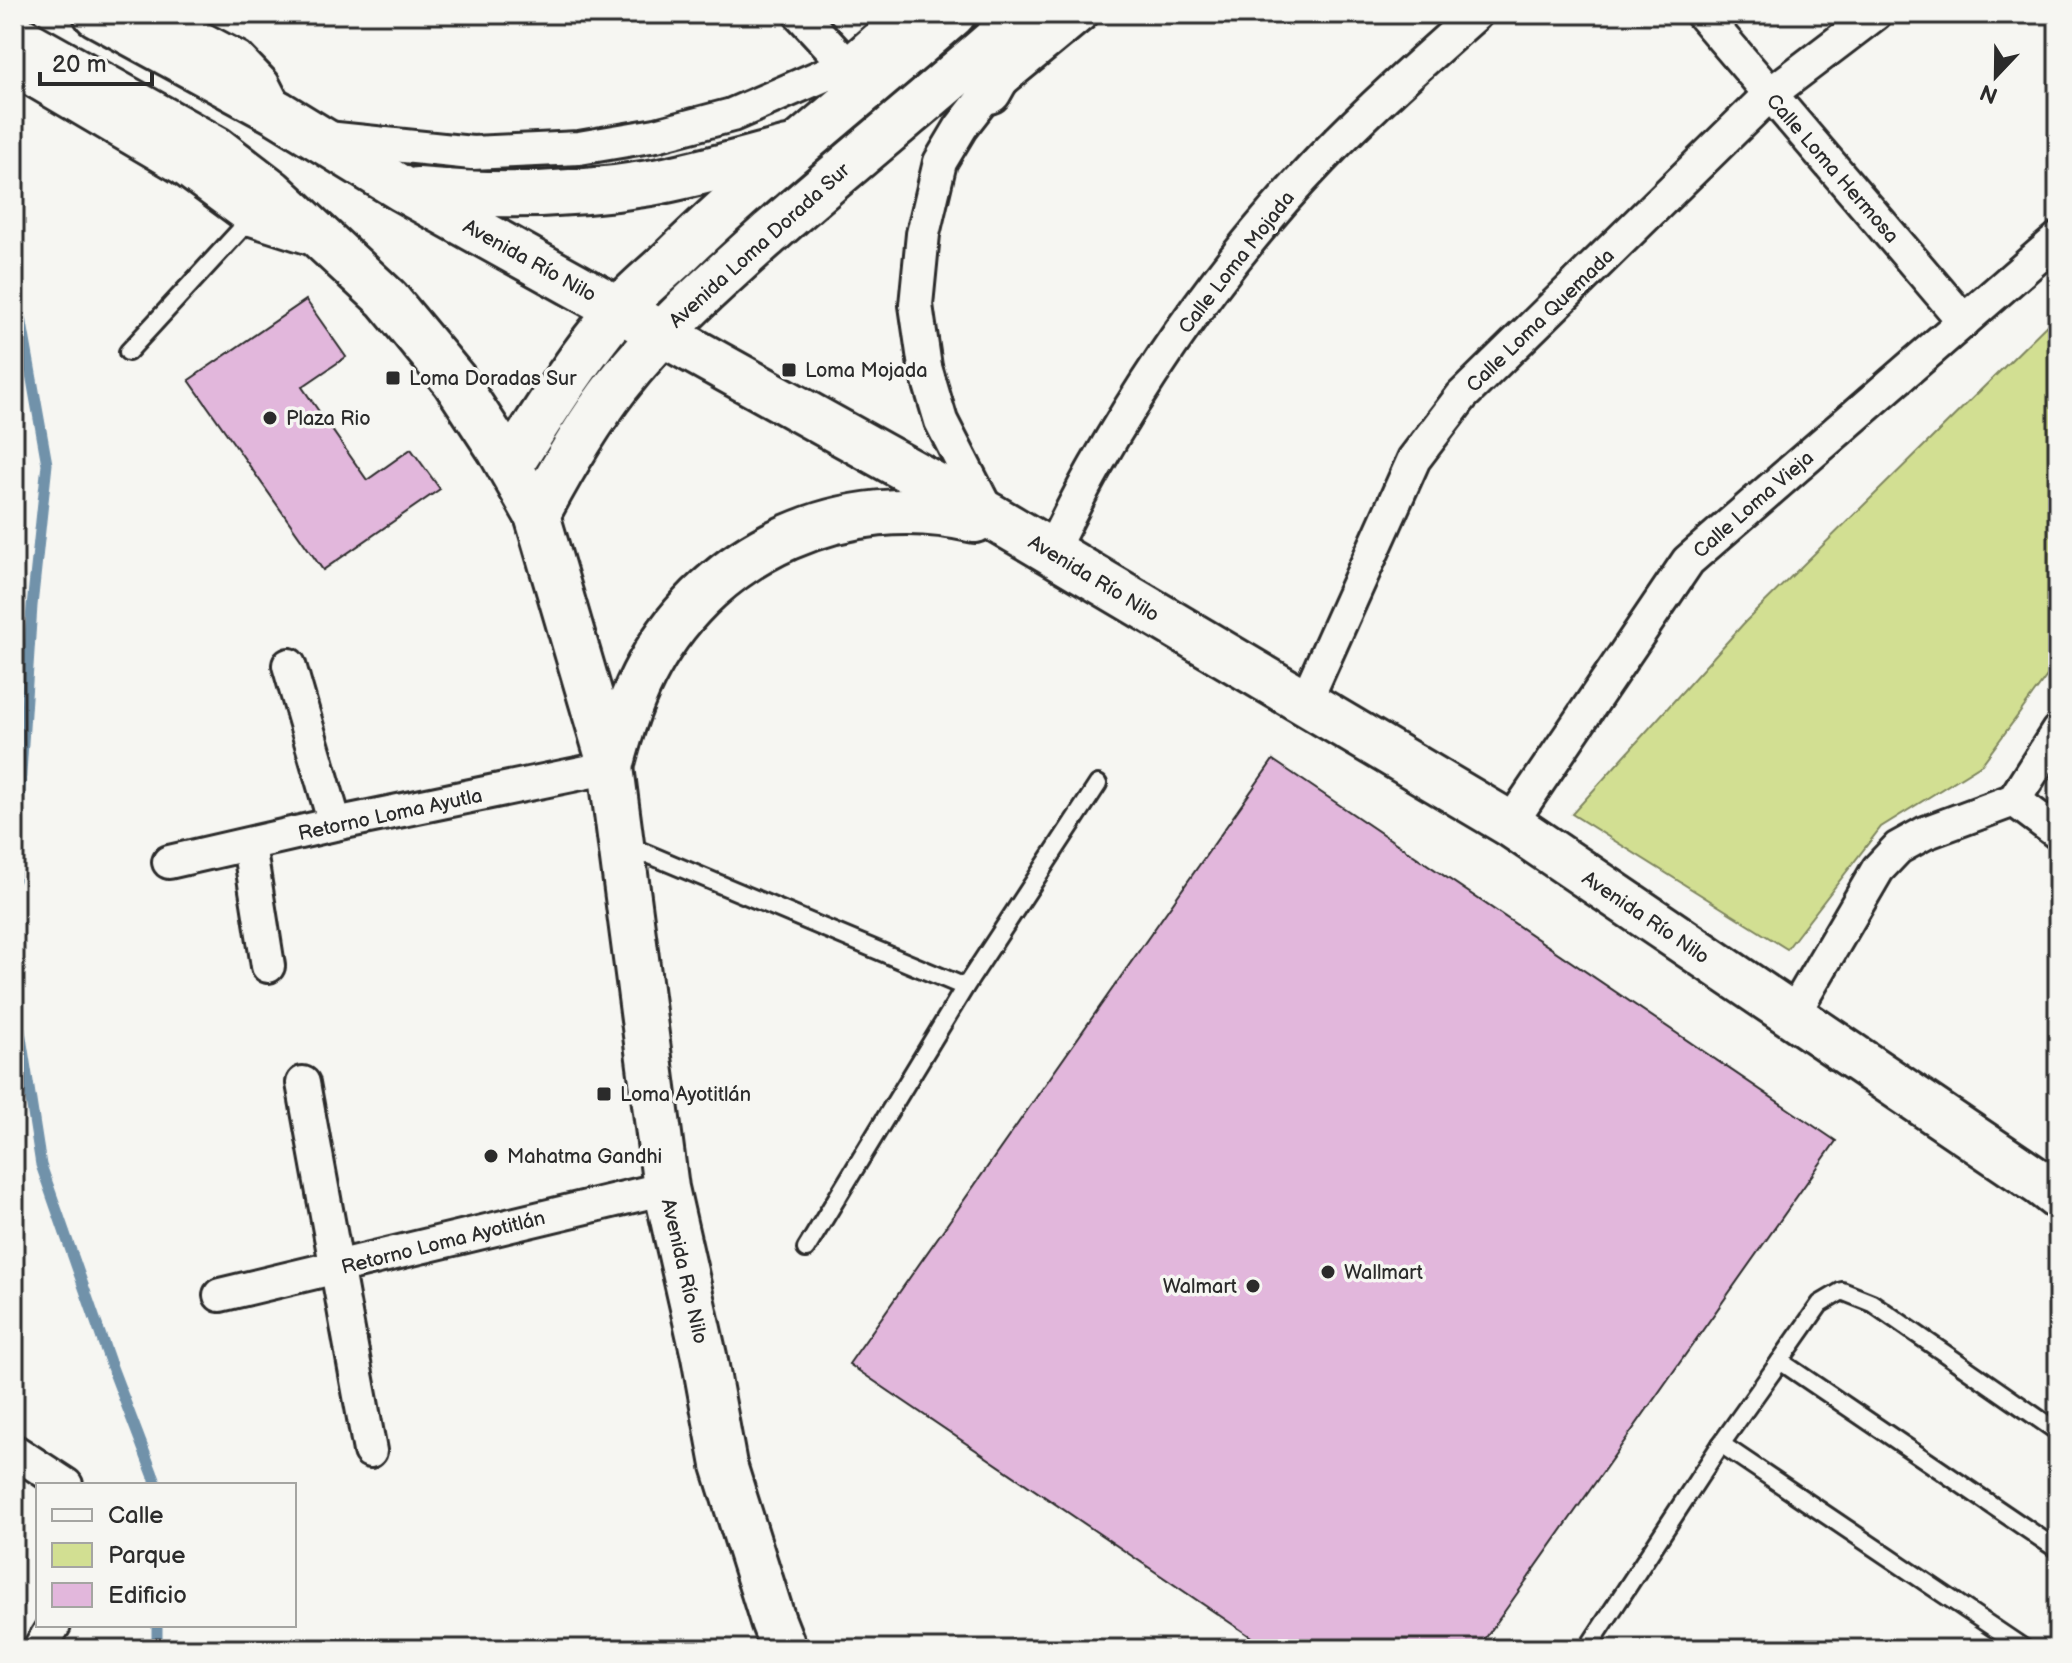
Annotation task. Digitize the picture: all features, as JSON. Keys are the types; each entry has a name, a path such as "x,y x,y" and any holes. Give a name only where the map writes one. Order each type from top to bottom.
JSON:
{"main road":[{"name":"Avenida Río Nilo","path":"96,14 278,113 402,189 989,515 1510,824 2058,1197"},
{"path":"510,466 578,362 619,309 794,148 858,77 953,14"},
{"name":"Avenida Loma Dorada Sur","path":"537,515 575,445 617,385 662,333 721,276 839,172 1025,14"},
{"path":"989,91 1032,14"},
{"name":"Avenida Río Nilo","path":"14,36 216,149 262,206 327,243 387,299 454,380 510,466 537,515 611,767 666,1188 704,1356 724,1465 784,1649"},
{"path":"402,189 468,194 574,193 651,183 794,148"},
{"path":"611,767 633,696 670,632 693,604 720,579 781,539 848,516 918,511 987,523 1020,536 1050,553"}],"street":[{"path":"155,14 238,58 263,84 278,113"},
{"path":"800,14 858,77"},
{"path":"318,137 472,153 579,148 656,135 858,77 905,14"},
{"path":"989,515 941,421 925,367 916,305 923,234 940,162 961,127 989,91 1082,14"},
{"name":"Calle Loma Mojada","path":"1050,553 1094,468 1144,386 1198,307 1256,232 1319,160 1386,93 1476,14"},
{"name":"Calle Loma Hermosa","path":"1702,14 1964,321"},
{"name":"Calle Loma Quemada","path":"1305,702 1414,459 1462,396 1770,94 1875,14"},
{"path":"14,69 182,168 262,206"},
{"name":"Calle Loma Vieja","path":"1510,824 1688,561 2058,239"},
{"path":"289,665 335,824"},
{"path":"1792,1016 1878,869 1898,848 1925,833 2014,800 2058,731"},
{"name":"Retorno Loma Ayutla","path":"169,862 611,767"},
{"path":"2014,800 2058,833"},
{"path":"249,845 268,966"},
{"path":"303,1083 370,1451"},
{"name":"Retorno Loma Ayotitlán","path":"220,1295 666,1188"},
{"path":"14,1451 63,1483"},
{"path":"39,1649 53,1627"}],"lane":[{"path":"128,352 262,206"},
{"path":"806,1249 965,987 1098,784"},
{"path":"621,842 965,987"},
{"path":"1587,1649 1721,1444 1820,1304 1842,1291 1872,1303 2058,1432"},
{"path":"1780,1361 2058,1550"},
{"path":"1721,1444 2025,1649"}],"green space":[{"path":"2058,314 2058,661 1982,764 1881,827 1787,949 1572,814 1745,622"}],"building":[{"name":"Plaza Rio","path":"306,300 346,357 302,387 367,480 411,449 440,489 323,570 189,380"},
{"name":"Wallmart","path":"1273,760 1836,1141 1478,1649 1269,1649 849,1364"}],"waterway":[{"path":"14,278 47,464 32,606 14,880"},
{"path":"14,992 41,1165 156,1483"},
{"path":"157,1627 157,1649"}],"place":[{"name":"Loma Mojada","path":"789,370"},
{"name":"Loma Doradas Sur","path":"393,378"},
{"name":"Plaza Rio","path":"270,418"},
{"name":"Loma Ayotitlán","path":"604,1094"},
{"name":"Mahatma Gandhi","path":"491,1156"},
{"name":"Wallmart","path":"1328,1272"},
{"name":"Walmart","path":"1253,1286"}]}
